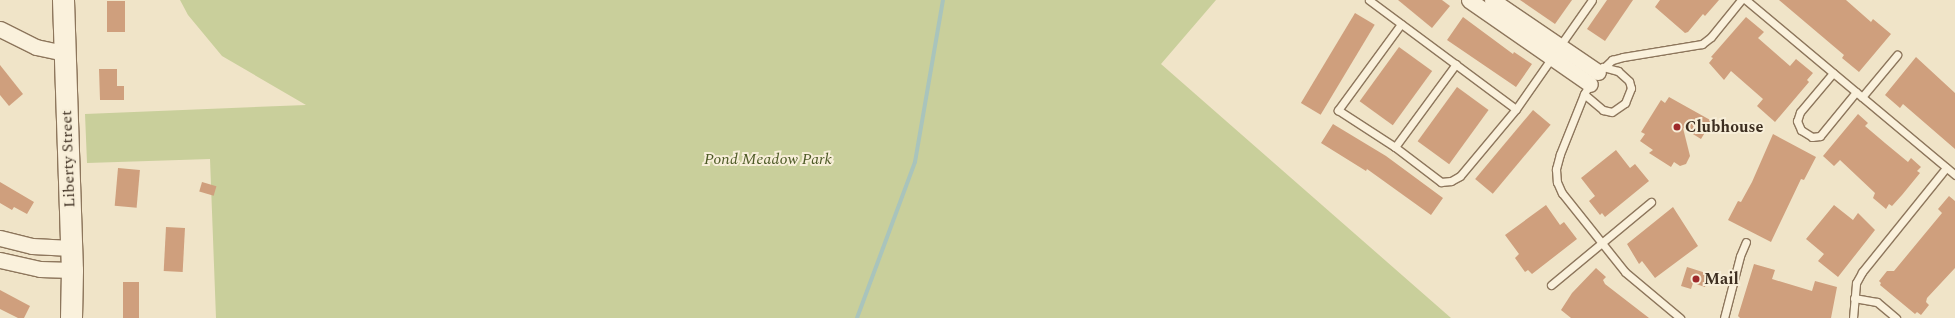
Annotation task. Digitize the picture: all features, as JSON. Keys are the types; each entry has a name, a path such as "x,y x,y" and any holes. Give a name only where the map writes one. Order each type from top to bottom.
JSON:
{"main road":[{"name":"Liberty Street","path":"63,0 72,270 71,318"}],"street":[{"path":"1468,0 1556,52"},
{"path":"1492,0 1556,52 1594,79"},
{"path":"0,29 36,47 65,52"},
{"path":"0,238 32,246 71,248"},
{"path":"0,260 40,269 72,270"}],"lane":[{"path":"1369,0 1516,109"},
{"path":"1401,24 1338,110 1395,147 1441,182 1451,181 1460,176 1516,109 1592,0"},
{"path":"1680,318 1635,283 1601,243 1562,193 1557,182 1556,169 1560,154 1594,79 1612,60 1702,44 1711,37 1741,0"},
{"path":"1746,0 1955,175"},
{"path":"1833,73 1800,112 1797,121 1801,130 1812,136 1820,136 1897,55"},
{"path":"1395,147 1456,64"},
{"path":"1618,71 1629,81 1631,88 1625,104 1612,112 1603,110 1594,79 1618,71"},
{"path":"1853,318 1856,283 1862,272 1946,168"},
{"path":"1551,285 1651,202"},
{"path":"1724,318 1746,242"},
{"path":"1854,298 1877,302 1896,318"}],"green space":[{"name":"Pond Meadow Park","path":"180,0 1216,0 1161,64 1451,318 216,318 210,159 87,163 85,114 306,105 222,56 188,15"}],"building":[{"path":"1398,0 1442,0 1450,6 1432,28"},
{"path":"1520,0 1572,0 1555,24"},
{"path":"1607,0 1633,0 1605,41 1587,29"},
{"path":"1660,0 1719,0 1705,16 1703,14 1688,32 1685,33 1655,7"},
{"path":"1779,0 1846,0 1871,22 1873,19 1891,34 1859,72 1842,58 1844,55"},
{"path":"107,1 125,1 125,32 107,32"},
{"path":"1355,13 1375,25 1321,115 1301,103"},
{"path":"1463,17 1513,54 1514,52 1532,64 1516,87 1447,40"},
{"path":"1746,17 1764,32 1758,38 1790,66 1796,59 1813,73 1807,80 1809,82 1775,122 1757,106 1763,99 1731,71 1724,80 1709,63 1713,58 1711,57"},
{"path":"1399,47 1432,71 1393,125 1360,101"},
{"path":"1916,57 1955,93 1955,149 1903,104 1900,108 1885,95"},
{"path":"0,65 23,94 9,106 0,95"},
{"path":"99,69 117,69 117,86 124,86 124,100 100,100"},
{"path":"1457,87 1489,110 1449,164 1418,141"},
{"name":"Clubhouse","path":"1669,97 1712,121 1701,139 1683,128 1690,156 1686,164 1680,166 1674,162 1671,167 1649,153 1653,150 1640,141 1645,134 1641,132 1661,100 1665,103"},
{"path":"1533,110 1551,125 1493,194 1475,179"},
{"path":"1858,114 1868,123 1865,126 1885,143 1908,162 1911,158 1921,167 1917,171 1920,173 1902,195 1892,206 1889,204 1886,209 1873,198 1875,193 1840,160 1834,166 1823,156"},
{"path":"1333,124 1386,156 1443,198 1431,215 1367,169 1366,171 1321,143"},
{"path":"1773,134 1816,157 1804,180 1801,179 1771,242 1728,220 1738,201 1741,202 1752,182"},
{"path":"1616,150 1630,168 1635,164 1649,181 1605,217 1602,213 1600,215 1589,201 1595,196 1581,178"},
{"path":"118,168 140,170 137,208 115,206"},
{"path":"0,182 34,202 27,214 14,207 12,210 0,203"},
{"path":"202,182 216,186 214,196 199,192"},
{"path":"1949,196 1955,201 1955,268 1927,298 1926,302 1929,305 1921,315 1917,312 1915,314 1880,285 1881,283 1879,281 1887,271 1894,271 1942,213 1938,209"},
{"path":"1546,205 1560,225 1564,222 1577,239 1532,274 1528,270 1525,272 1515,258 1519,254 1505,235"},
{"path":"1834,205 1853,220 1858,213 1875,230 1838,277 1818,261 1824,254 1806,239"},
{"path":"1673,207 1698,246 1655,278 1642,261 1639,264 1627,244"},
{"path":"166,227 185,228 183,272 164,271"},
{"path":"1754,264 1775,270 1772,279 1812,291 1815,281 1837,287 1831,318 1740,318 1738,316"},
{"name":"Mail","path":"1687,267 1709,274 1705,287 1693,283 1691,289 1681,286"},
{"path":"1596,268 1606,277 1603,280 1605,284 1649,318 1571,318 1561,310 1572,293"},
{"path":"123,282 139,282 139,318 123,318"},
{"path":"0,290 30,306 24,318 18,318 0,309"}],"waterway":[{"path":"857,318 915,162 943,0"}],"place":[{"name":"Clubhouse","path":"1677,127"},
{"name":"Mail","path":"1696,279"}]}
